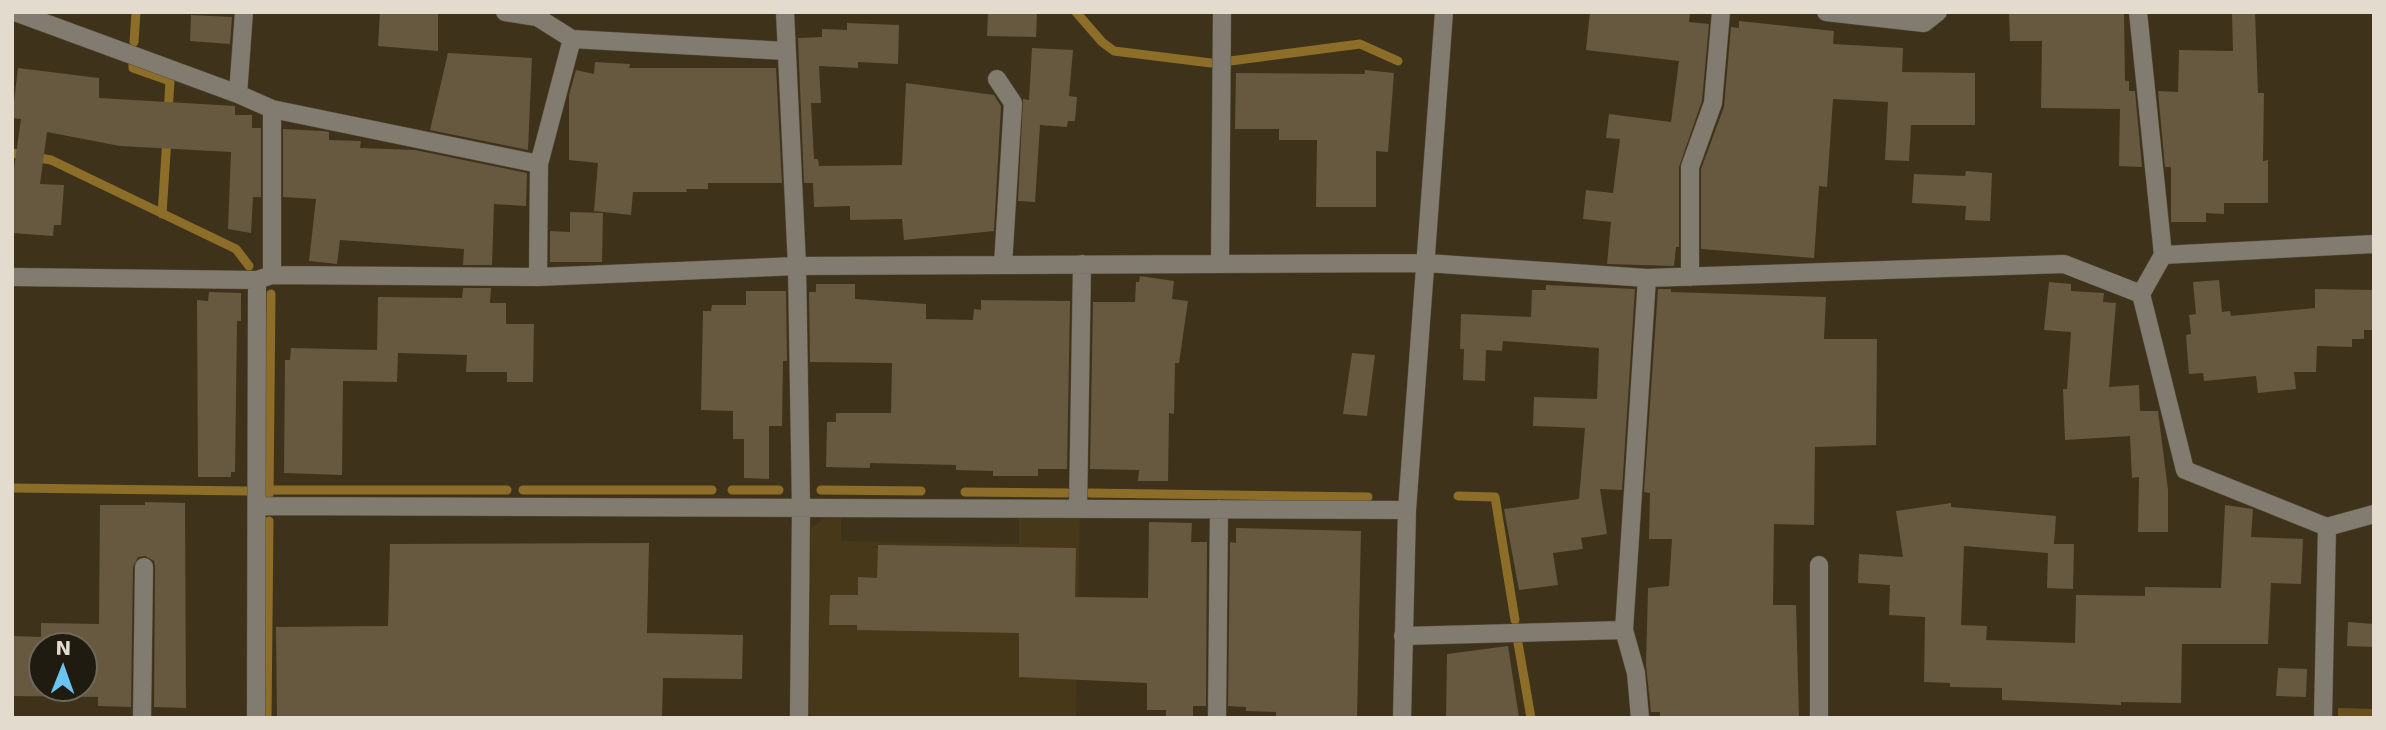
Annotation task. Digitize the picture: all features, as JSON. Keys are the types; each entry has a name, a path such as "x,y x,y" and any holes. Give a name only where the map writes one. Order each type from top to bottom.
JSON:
{"street":[{"path":"15,12 272,109 539,164"},
{"path":"238,94 243,12"},
{"path":"505,12 537,15 572,38 786,51"},
{"path":"785,12 797,266 801,508 799,718"},
{"path":"1220,264 1222,12"},
{"path":"1402,718 1407,510 1444,12"},
{"path":"1690,277 1690,167 1713,103 1721,12"},
{"path":"1826,12 1924,23 1938,12"},
{"path":"2138,12 2163,255 2141,293 2185,470 2327,527 2374,514"},
{"path":"538,277 539,164 572,38"},
{"path":"997,79 1013,103 1003,265"},
{"path":"256,718 258,506 272,109"},
{"path":"2163,255 2374,244"},
{"path":"12,277 538,277 797,266 1426,263 1647,278 2064,264 2141,293"},
{"path":"1078,509 1082,264"},
{"path":"1640,718 1636,673 1624,630 1647,278"},
{"path":"258,506 1407,510"},
{"path":"1217,718 1219,509"},
{"path":"2323,718 2327,527"},
{"path":"1819,565 1819,718"},
{"path":"142,718 144,567"},
{"path":"1403,636 1624,630"}],"shaded area":[{"path":"841,515 841,541 1019,544 1019,518 1080,518 1076,718 814,718 809,714 811,528 827,516"},
{"path":"2338,708 2374,709 2374,718 2338,718"}],"building":[{"path":"380,12 438,12 438,51 378,46"},
{"path":"988,12 1037,12 1036,37 987,36"},
{"path":"1590,12 1690,12 1689,22 1709,24 1702,101 1679,167 1679,247 1676,247 1674,266 1607,264 1611,222 1583,219 1586,190 1613,193 1620,139 1606,138 1609,114 1671,122 1679,61 1586,50"},
{"path":"2009,12 2124,12 2125,81 2129,81 2129,91 2135,91 2142,167 2119,166 2120,109 2041,108 2042,41 2010,41"},
{"path":"2232,12 2255,12 2258,93 2264,93 2263,161 2268,160 2268,203 2224,203 2224,214 2206,213 2206,222 2171,222 2171,167 2165,167 2158,91 2178,92 2179,50 2233,51"},
{"path":"191,15 232,17 230,44 190,41"},
{"path":"1739,21 1834,31 1833,44 1903,48 1902,72 1975,73 1975,125 1911,125 1909,161 1885,160 1888,102 1833,99 1827,187 1819,186 1814,258 1701,249 1701,169 1724,107 1731,27 1739,28"},
{"path":"847,23 899,25 898,64 858,62 858,68 819,66 821,103 811,103 814,159 818,159 819,166 902,165 906,83 994,95 1001,106 994,231 904,240 902,219 850,220 850,206 814,207 813,183 804,183 798,38 822,37 822,29 847,30"},
{"path":"1032,48 1073,50 1069,96 1077,97 1075,121 1068,121 1067,127 1040,125 1035,202 1018,201 1023,99 1029,100"},
{"path":"448,53 532,58 528,150 430,130"},
{"path":"595,62 630,64 629,68 776,68 782,183 708,183 708,189 686,189 687,192 633,192 631,215 594,211 598,163 569,160 569,95 576,70 594,74"},
{"path":"18,68 99,78 99,98 235,106 235,115 252,115 252,128 261,128 261,197 253,197 251,233 228,229 231,152 120,146 47,132 40,184 64,185 61,225 54,225 53,236 12,233 12,182 21,119 12,118"},
{"path":"1365,70 1394,73 1388,152 1376,151 1376,207 1316,207 1317,140 1279,140 1279,129 1235,129 1236,73 1365,74"},
{"path":"283,129 329,132 329,140 361,141 360,148 415,150 527,173 526,206 494,204 492,265 463,265 464,249 340,240 337,264 309,261 316,199 283,197"},
{"path":"1966,171 1992,173 1990,221 1965,220 1966,206 1912,203 1914,174 1965,176"},
{"path":"570,212 603,213 602,262 550,262 550,231 570,232"},
{"path":"1140,276 1174,281 1172,299 1188,301 1179,363 1175,363 1174,414 1169,413 1168,481 1138,481 1139,470 1090,469 1093,302 1135,302 1136,282 1139,282"},
{"path":"2219,280 2222,312 2230,311 2231,316 2315,308 2315,289 2374,290 2374,330 2364,330 2364,339 2352,339 2352,347 2317,346 2316,372 2294,372 2296,389 2258,393 2256,376 2204,381 2203,373 2189,374 2186,335 2191,334 2189,315 2196,314 2193,282"},
{"path":"2049,282 2071,284 2071,291 2104,293 2103,302 2116,303 2109,387 2139,385 2140,411 2158,411 2168,490 2168,532 2138,532 2139,477 2132,478 2130,436 2065,440 2063,389 2067,389 2071,332 2044,330"},
{"path":"816,284 855,284 855,299 926,304 926,319 973,320 974,309 981,310 981,300 1070,301 1067,469 1038,469 1038,476 993,476 993,471 956,470 956,465 870,463 870,468 826,467 827,422 836,422 836,413 891,413 892,363 810,362 809,292 816,292"},
{"path":"1546,285 1635,289 1622,490 1600,489 1607,534 1581,538 1583,549 1553,553 1558,585 1519,590 1504,509 1579,499 1585,428 1533,426 1534,397 1597,399 1599,348 1503,341 1502,351 1486,350 1485,381 1463,380 1461,314 1531,317 1532,290 1546,290"},
{"path":"463,288 491,288 490,303 506,303 506,324 534,324 533,382 507,382 507,372 466,372 467,355 398,353 397,382 343,381 342,475 284,473 285,360 290,360 291,348 377,350 378,297 462,298"},
{"path":"1658,289 1671,289 1671,292 1826,297 1824,339 1877,339 1876,445 1815,447 1814,525 1774,524 1773,605 1796,605 1799,718 1660,718 1660,712 1651,712 1646,665 1648,588 1669,586 1672,539 1649,539 1650,493 1644,492"},
{"path":"746,291 786,291 787,361 783,361 782,426 769,426 769,479 744,478 744,439 733,439 733,411 701,410 703,311 711,311 712,305 746,305"},
{"path":"209,292 241,293 241,321 237,321 235,472 231,472 231,477 198,477 197,300 208,301"},
{"path":"1352,353 1375,355 1367,416 1343,414"},
{"path":"185,503 186,708 154,707 155,567 154,561 145,556 138,557 133,567 131,707 98,706 98,632 41,632 41,623 99,624 100,505"},
{"path":"1951,503 1951,507 2056,516 2054,544 2074,544 2073,589 2047,588 2048,553 1964,546 1961,625 1987,626 1986,640 2075,643 2076,595 2145,596 2145,587 2221,588 2225,505 2253,509 2251,537 2303,539 2301,584 2271,583 2268,644 2182,644 2181,703 2121,702 2121,705 2002,700 2002,688 1950,687 1950,683 1924,682 1925,617 1889,615 1890,585 1858,583 1859,554 1903,557 1896,511"},
{"path":"1149,522 1192,523 1191,542 1207,542 1206,706 1193,706 1193,716 1166,716 1166,710 1147,710 1147,683 1019,677 1019,633 857,630 857,625 829,625 830,595 858,595 858,577 877,578 878,545 1076,548 1075,597 1148,598"},
{"path":"1236,528 1361,531 1357,718 1276,718 1276,712 1246,711 1246,707 1228,706 1230,542 1236,543"},
{"path":"649,543 647,633 743,635 742,679 663,678 662,718 277,718 276,627 388,626 390,544"},
{"path":"2348,622 2374,624 2374,647 2347,646"},
{"path":"12,636 28,637 28,696 12,696"},
{"path":"1508,646 1519,718 1446,718 1447,654"},
{"path":"2278,668 2307,669 2306,697 2276,696"}],"waterway":[{"path":"134,42 136,12"},
{"path":"1076,12 1102,42 1114,51 1211,63"},
{"path":"1230,61 1360,44 1398,61"},
{"path":"133,64 133,68 170,81 168,113"},
{"path":"162,214 167,138"},
{"path":"12,153 51,160 236,249 249,266"},
{"path":"269,494 271,294"},
{"path":"12,488 247,491"},
{"path":"270,490 507,490"},
{"path":"523,490 712,490"},
{"path":"732,490 779,490"},
{"path":"821,490 921,491"},
{"path":"965,492 1067,493"},
{"path":"1090,493 1368,497"},
{"path":"1458,496 1495,497 1515,620"},
{"path":"267,718 269,521"},
{"path":"1518,643 1531,718"}]}
